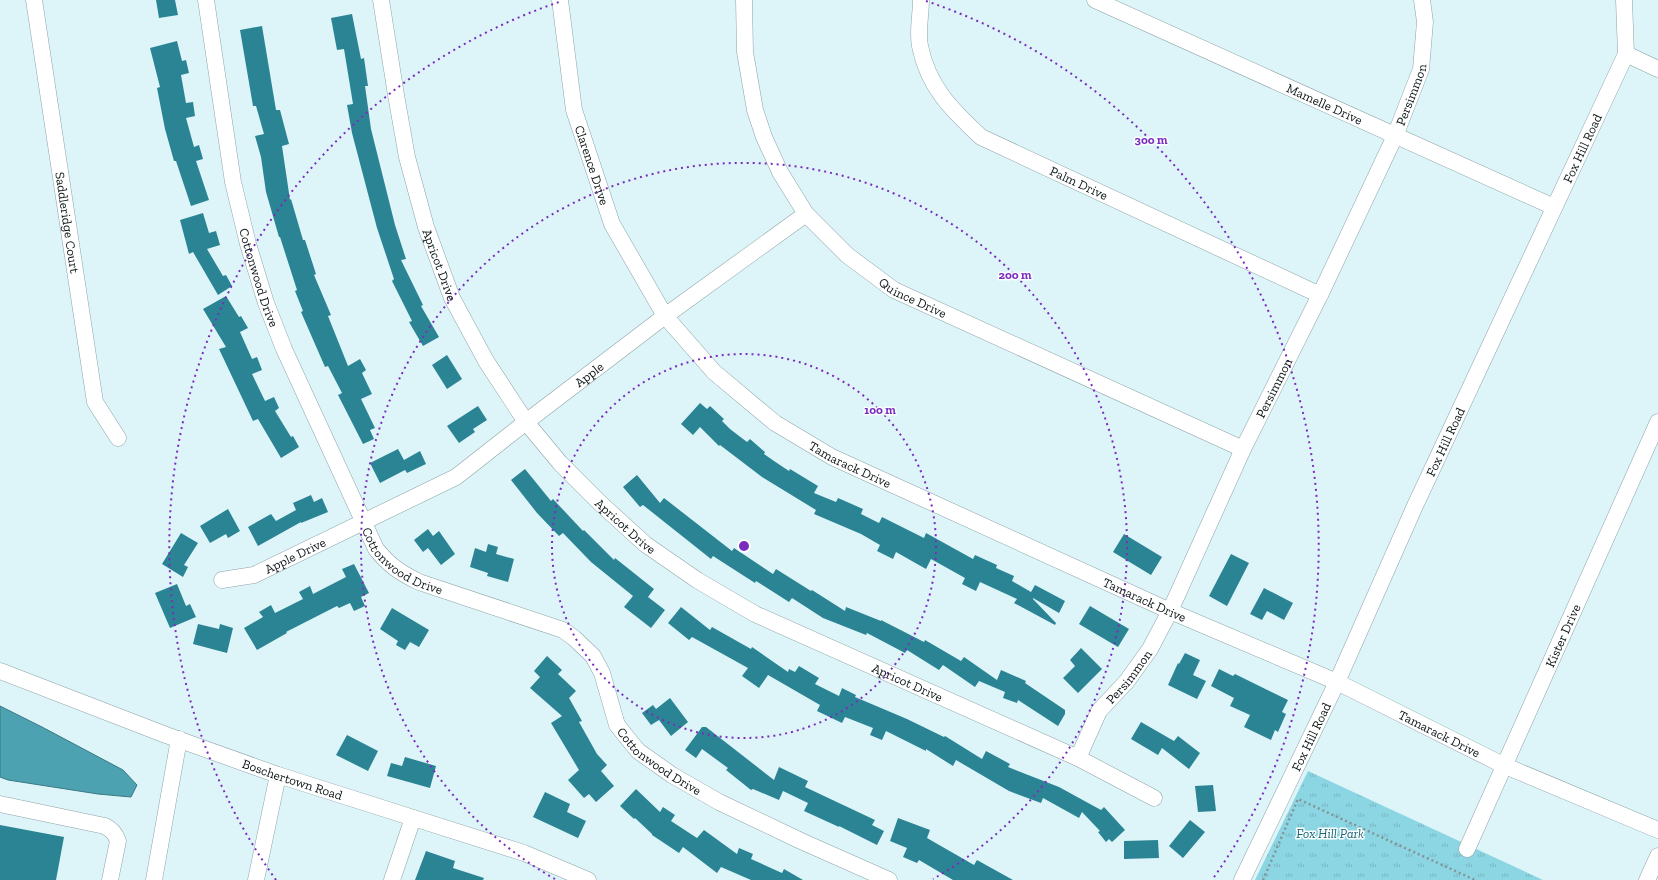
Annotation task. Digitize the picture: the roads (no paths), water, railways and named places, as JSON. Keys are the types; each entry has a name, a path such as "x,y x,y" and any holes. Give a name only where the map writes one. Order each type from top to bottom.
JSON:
{"street":[{"name":"Saddleridge Court","path":"34,0 95,402 118,438"},
{"name":"Cottonwood Drive","path":"206,0 233,182 250,252 266,303 284,349 376,549 398,572 419,582 563,630 593,656 602,673 617,725 638,752 726,805 888,880"},
{"name":"Apricot Drive","path":"382,0 407,157 426,227 452,298 486,362 526,422 560,463 644,544 697,580 755,614 1078,758 1154,798"},
{"name":"Clarence Drive","path":"560,0 574,110 612,224 665,316"},
{"name":"Quince Drive","path":"744,0 745,52 755,110 764,137 780,172 806,214 847,256 894,290 1244,449"},
{"name":"Palm Drive","path":"921,0 920,45 927,73 937,90 950,107 981,137 1320,296"},
{"name":"Mamelle Drive","path":"1095,0 1554,207"},
{"name":"Persimmon","path":"1078,758 1099,711 1127,681 1150,649 1170,611 1244,449 1320,296 1395,136 1421,69 1425,22 1422,0"},
{"name":"Fox Hill Road","path":"1242,880 1337,682 1414,508 1626,54 1624,0"},
{"path":"1626,54 1658,69"},
{"name":"Apple","path":"364,522 456,476 665,316 806,214"},
{"name":"Tamarack Drive","path":"665,316 714,372 775,423 832,457 1170,611 1337,682 1503,765 1658,830"},
{"name":"Kister Drive","path":"1467,849 1503,765 1658,422"},
{"name":"Apple Drive","path":"222,580 254,575 364,522"},
{"name":"Boschertown Road","path":"0,671 278,775 524,853 588,880"},
{"path":"154,880 179,739"},
{"path":"256,880 278,775"},
{"path":"0,804 105,826 112,829 118,841 110,880"},
{"path":"392,880 413,818"},
{"path":"1647,880 1658,856"}],"park label":[{"name":"Fox Hill Park","path":"1330,833"}]}
